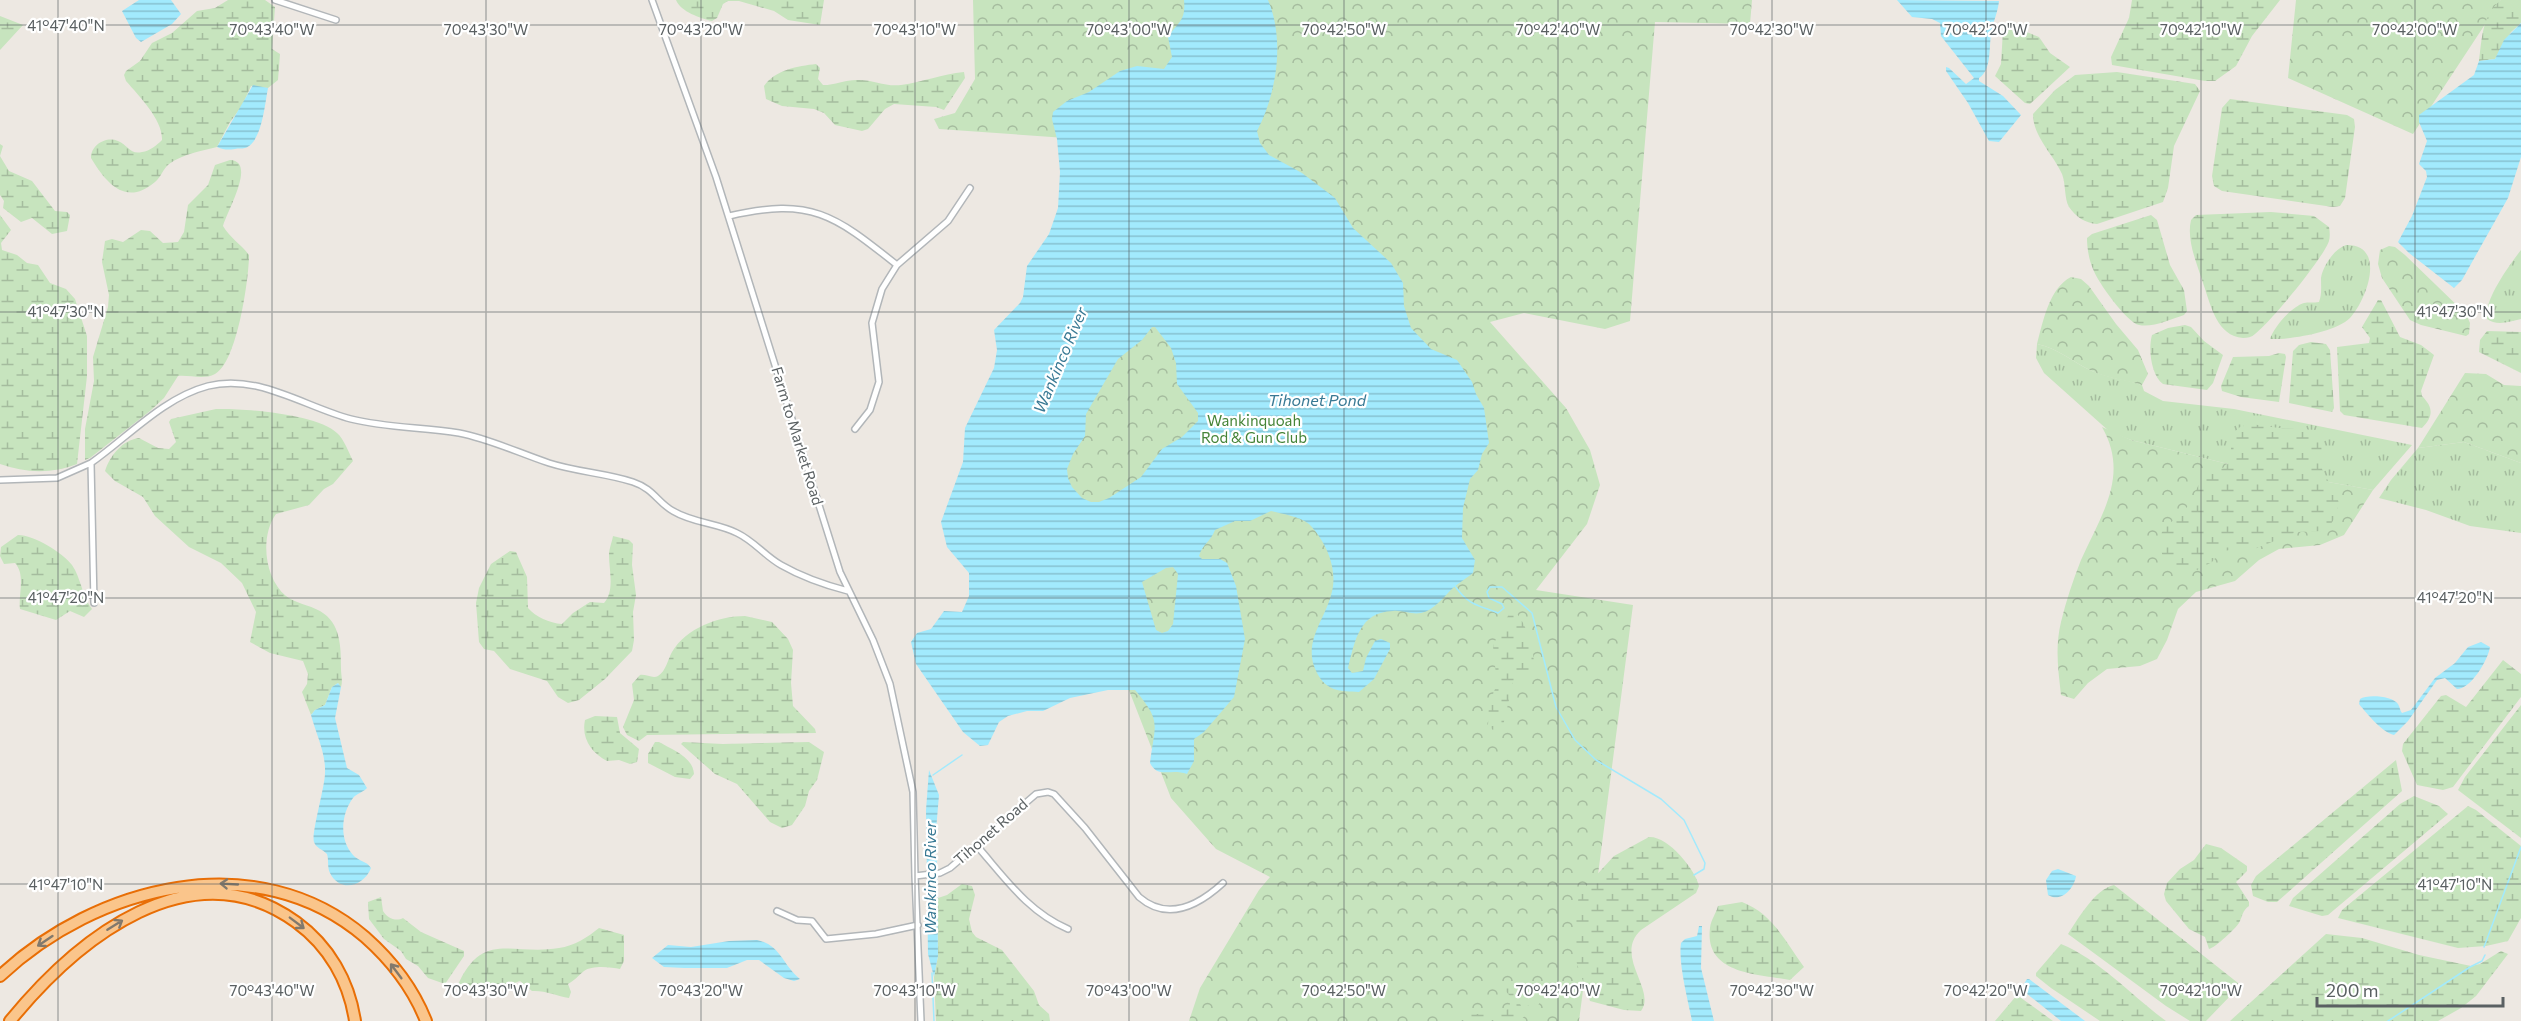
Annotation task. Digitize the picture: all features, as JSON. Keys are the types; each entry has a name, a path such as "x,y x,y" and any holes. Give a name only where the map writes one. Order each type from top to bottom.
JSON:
{"highway":[{"path":"0,976 54,934 110,906 186,886 240,885 268,889 309,903 334,915 357,931 379,950 399,974 426,1021"},
{"path":"10,1021 54,973 109,929 157,904 183,897 208,894 233,896 264,904 290,918 312,935 329,955 343,979 355,1021"}],"street":[{"path":"275,0 336,20"},
{"name":"Farm to Market Road","path":"652,0 729,216 828,538 848,591 873,640 890,684 913,792 915,876"},
{"path":"855,429 870,410 879,382 872,323 882,290 897,265 948,221 970,188"},
{"path":"729,216 783,208 810,211 837,220 897,265"},
{"path":"0,480 57,477 91,463 158,411 186,394 219,384 258,387 349,418 474,436 550,464 632,482 650,489 671,510 701,523 733,531 747,538 780,564 825,585 848,591"},
{"path":"91,463 94,603"},
{"name":"Tihonet Road","path":"915,876 940,873 950,868 1029,798 1048,792 1054,794 1073,813 1139,897 1150,906 1167,910 1184,909 1206,898 1224,884"},
{"path":"977,846 1026,903 1050,921 1068,929"},
{"path":"915,876 921,1021"},
{"path":"777,912 797,920 812,921 826,939 876,934 918,925"}],"green space":[{"path":"228,0 265,0 275,7 272,49 280,54 278,80 268,88 251,86 242,106 230,122 217,147 192,153 174,161 167,166 155,182 145,189 126,192 118,189 103,176 91,158 96,146 104,141 113,140 138,153 151,149 162,140 159,124 126,81 124,75 126,71 140,61 152,43 172,33 197,11 215,8"},
{"path":"676,0 824,0 820,25 788,20 774,11 739,1 728,1 723,4 717,18 712,21 686,11"},
{"name":"Wankinquoah Rod & Gun Club","path":"973,0 1752,0 1750,24 1655,22 1630,321 1605,329 1524,313 1490,322 1566,408 1590,450 1600,485 1587,524 1536,590 1633,605 1579,1021 1189,1021 1200,988 1259,890 1270,877 1216,849 1171,798 1125,680 962,486 1066,201 1066,138 939,129 934,119 955,113 975,79"},
{"path":"2132,0 2280,0 2252,36 2236,66 2215,81 2205,81 2112,65 2111,57 2129,18"},
{"path":"2296,0 2501,0 2413,134 2288,78"},
{"path":"2501,0 2521,0 2521,23 2511,32 2495,59 2479,61 2486,20"},
{"path":"0,16 23,25 0,50"},
{"path":"2007,24 2039,37 2050,53 2070,67 2030,104 2025,103 1995,76 2001,64 2003,30"},
{"path":"816,64 820,68 818,79 823,85 864,80 901,85 964,72 965,78 944,110 936,107 894,104 885,109 868,129 862,131 835,125 824,113 814,109 782,106 766,99 764,86 774,76 795,68"},
{"path":"2117,72 2195,84 2200,91 2174,146 2168,188 2163,202 2097,224 2081,219 2069,207 2062,174 2036,130 2033,114 2055,90 2075,75"},
{"path":"2230,99 2347,115 2354,119 2355,127 2345,198 2340,206 2333,207 2222,191 2214,186 2212,176 2222,108"},
{"path":"0,156 9,171 32,181 55,211 67,212 70,215 67,231 52,234 32,218 21,222 3,208 4,201 0,195"},
{"path":"230,160 238,163 241,177 223,226 249,255 244,300 230,354 223,367 211,376 178,376 164,398 150,411 85,460 85,429 94,381 93,357 108,307 109,295 102,262 105,241 112,239 123,242 141,230 150,231 163,243 178,242 184,232 188,205 208,185 215,165"},
{"path":"2271,212 2314,216 2329,227 2329,241 2307,275 2262,328 2249,337 2234,336 2221,326 2209,302 2191,245 2191,220 2196,215"},
{"path":"0,215 11,230 1,243 2,250 17,255 27,263 38,265 50,283 66,289 75,299 87,336 87,376 77,464 68,467 38,471 0,464"},
{"path":"2151,215 2157,220 2170,265 2184,290 2187,311 2184,315 2168,321 2144,326 2134,323 2127,317 2100,283 2090,262 2087,238 2092,234"},
{"path":"2346,245 2359,247 2366,253 2370,263 2367,287 2350,318 2324,331 2270,339 2279,323 2299,305 2319,302 2324,268 2333,254"},
{"path":"2389,246 2395,247 2405,255 2466,314 2470,323 2469,334 2466,336 2410,320 2382,278 2378,264 2380,250"},
{"path":"2521,250 2521,319 2503,323 2491,321 2487,319 2487,311 2493,293"},
{"path":"2071,277 2081,279 2089,286 2138,350 2148,374 2142,385 2085,368 2052,349 2037,344 2052,297 2063,282"},
{"path":"2378,300 2381,300 2400,337 2421,345 2434,355 2421,391 2431,412 2422,428 2344,415 2340,411 2337,347 2369,343 2370,338 2362,327"},
{"path":"2185,325 2191,327 2204,341 2223,355 2213,383 2207,390 2163,384 2153,368 2152,335 2168,328"},
{"path":"2487,331 2521,332 2521,373 2479,352 2480,340"},
{"path":"2311,342 2326,344 2330,350 2334,408 2332,412 2289,403 2293,351 2299,345"},
{"path":"2037,344 2066,356 2085,368 2142,385 2144,391 2163,401 2234,409 2412,445 2373,490 2228,464 2131,440 2110,432 2044,373 2036,358"},
{"path":"2285,354 2286,357 2279,402 2241,397 2222,391 2221,386 2233,357 2269,356"},
{"path":"2465,373 2486,374 2504,385 2521,386 2521,463 2464,442 2418,448"},
{"path":"216,409 261,411 314,421 327,426 340,436 353,461 333,484 324,489 309,505 276,514 271,523 266,545 269,568 279,588 286,596 327,616 338,636 341,652 341,687 338,683 332,687 325,705 311,715 302,692 307,684 308,674 303,661 270,653 250,642 256,612 242,583 221,563 189,547 155,516 143,497 115,481 105,471 113,454 127,442 139,438 158,448 169,449 176,442 169,422 171,419"},
{"path":"2251,424 2317,430 2321,434 2322,469 2339,502 2336,516 2329,527 2322,531 2297,532 2252,550 2234,549 2220,552 2212,562 2197,570 2181,568 2164,559 2160,540 2164,529 2187,507 2201,482 2231,461 2231,435 2240,427"},
{"path":"2102,427 2131,440 2228,464 2373,490 2344,535 2320,545 2279,549 2259,560 2235,581 2196,592 2178,609 2167,640 2157,659 2140,666 2107,669 2088,683 2074,699 2061,695 2058,640 2072,583 2110,495 2113,462 2110,445"},
{"path":"2464,442 2521,463 2521,533 2470,526 2426,510 2379,498 2418,448"},
{"path":"18,535 32,538 48,546 72,565 92,609 84,617 70,611 56,620 20,609 20,573 15,563 4,564 0,556 1,547"},
{"path":"613,536 629,540 633,544 632,565 636,595 632,651 605,679 579,700 568,703 558,697 547,681 510,669 494,651 484,649 479,642 476,603 479,588 491,564 510,551 516,552 527,577 528,608 543,619 562,624 573,613 590,602 604,603 607,598 611,580 609,553"},
{"path":"1512,610 1521,619 1529,636 1534,663 1530,670 1513,682 1503,726 1493,730 1488,725 1489,704 1497,684 1493,646 1502,625"},
{"path":"745,616 772,622 788,639 793,650 791,683 793,706 815,729 816,733 647,735 639,741 627,735 623,727 634,700 632,684 640,675 654,677 661,674 678,644 694,630 714,621"},
{"path":"2503,660 2521,674 2521,697 2453,787 2443,790 2417,785 2402,751 2403,744 2441,696 2446,695 2466,707"},
{"path":"2521,705 2521,838 2458,790 2465,777"},
{"path":"595,716 617,717 620,733 639,749 637,762 630,764 619,760 607,761 592,750 586,739 584,727 585,720"},
{"path":"655,742 676,751 690,763 694,774 690,779 675,777 648,763 648,754"},
{"path":"683,742 723,744 809,742 824,752 817,780 809,791 805,806 792,825 782,828 770,822 737,784 715,774 681,744"},
{"path":"2396,760 2402,791 2277,902 2268,902 2253,896 2251,885 2256,876"},
{"path":"2414,796 2439,806 2448,814 2328,915 2322,916 2289,906 2293,898 2400,804"},
{"path":"2468,806 2521,846 2521,918 2508,941 2486,946 2458,948 2338,918 2342,910"},
{"path":"1649,837 1664,842 1680,855 1692,871 1699,886 1696,893 1641,930 1634,940 1631,951 1644,993 1644,1003 1641,1011 1624,1010 1590,1001 1576,961 1574,932 1579,894 1614,856"},
{"path":"2206,844 2221,848 2247,866 2247,871 2236,882 2249,902 2237,926 2209,949 2205,937 2189,929 2166,901 2164,894 2167,883 2180,869 2194,860"},
{"path":"962,884 972,886 975,895 969,919 972,932 976,937 1002,950 1034,991 1039,1005 1049,1014 1050,1021 936,1021 934,977 938,956 938,898 947,895"},
{"path":"2114,885 2238,983 2234,992 2206,1021 2190,1021 2166,1006 2068,934 2094,898"},
{"path":"381,897 383,911 389,917 397,920 403,918 421,932 464,951 464,956 445,984 428,978 418,966 406,959 401,951 384,939 369,919 368,902"},
{"path":"1742,902 1753,907 1770,921 1804,967 1790,980 1736,969 1725,964 1716,955 1710,943 1710,928 1718,906"},
{"path":"599,928 624,935 624,961 620,969 597,967 584,971 568,984 571,992 569,998 532,991 520,981 512,984 497,984 474,996 457,987 467,969 477,958 488,951 542,950 565,947 581,941"},
{"path":"2326,934 2362,938 2419,955 2471,966 2480,964 2501,951 2508,954 2476,996 2438,1021 2230,1021"},
{"path":"2061,944 2089,959 2166,1021 2100,1021 2051,988 2036,976 2036,973"},
{"path":"1507,984 1512,987 1522,1008 1540,1001 1539,1004 1519,1021 1452,1021 1455,1015 1495,1014 1506,1010 1510,1004 1510,996 1502,987"},
{"path":"2017,995 2053,1021 1995,1021"}],"water":[{"path":"139,0 171,0 181,14 172,24 141,42 136,38 122,11"},
{"name":"Tihonet Pond","path":"1184,0 1268,0 1276,32 1277,49 1270,100 1257,131 1260,143 1269,155 1302,173 1335,198 1353,228 1391,263 1403,283 1404,306 1411,328 1431,349 1457,360 1472,382 1484,408 1489,443 1482,454 1478,470 1470,479 1463,508 1462,538 1475,560 1473,573 1426,611 1382,613 1366,622 1353,648 1348,668 1352,673 1363,671 1366,658 1375,641 1381,639 1390,643 1390,649 1374,679 1359,692 1340,691 1325,684 1317,673 1313,661 1314,640 1333,586 1333,569 1324,544 1309,524 1300,519 1271,511 1250,521 1235,521 1215,530 1199,556 1202,559 1220,559 1227,563 1236,586 1245,639 1234,697 1204,732 1194,739 1194,761 1187,774 1161,772 1153,768 1150,763 1155,731 1153,717 1135,690 1108,690 1070,698 1043,711 1027,711 1008,716 999,722 988,745 980,746 963,732 916,664 911,642 917,633 931,629 944,611 962,612 969,596 969,573 947,547 941,522 963,462 965,428 994,368 997,350 994,330 1020,303 1023,297 1027,266 1049,234 1058,208 1060,172 1057,139 1052,119 1053,112 1067,101 1089,92 1120,71 1137,66 1164,69 1172,57 1168,37 1184,13","holes":["1152,327 1155,327 1171,348 1176,363 1177,384 1198,413 1198,421 1182,437 1162,449 1141,477 1109,498 1091,502 1082,498 1072,487 1067,469 1073,454 1085,436 1086,414 1118,359 1142,340","1173,567 1178,574 1173,624 1168,631 1162,633 1156,630 1142,582 1166,568"]},
{"path":"1897,0 1999,1 1991,35 1988,62 1979,81 2003,96 2021,115 1999,142 1989,141 1968,103 1946,71 1946,67 1949,68 1966,84 1974,78 1941,36 1940,23 1932,19 1912,17"},
{"path":"2521,23 2521,157 2508,198 2462,280 2454,288 2398,242 2412,216 2427,177 2426,171 2419,164 2427,141 2419,122 2419,115 2474,75 2479,61 2495,59 2504,40"},
{"path":"253,85 268,88 262,122 255,139 251,145 244,148 226,150 217,147"},
{"path":"2481,642 2490,647 2486,659 2473,679 2462,688 2457,689 2445,678 2437,680 2408,721 2394,735 2380,727 2359,704 2363,697 2380,697 2395,701 2402,713 2411,710 2435,678 2455,663 2468,647"},
{"path":"338,683 341,687 335,718 347,768 359,775 367,788 353,798 344,819 344,835 348,849 371,868 362,880 351,885 339,883 334,879 329,871 327,854 314,842 325,766 311,715 325,705 332,687"},
{"path":"929,770 939,795 935,842 938,956 934,977 928,954 926,810"},
{"path":"2058,869 2076,876 2070,890 2062,896 2053,897 2048,895 2046,880 2052,871"},
{"path":"1699,926 1702,926 1701,968 1714,1021 1692,1021 1682,971 1681,943 1685,939 1697,936"},
{"path":"757,940 777,951 800,979 794,981 784,978 759,960 747,960 727,968 684,968 664,967 652,958 668,945 691,947 729,941"},
{"path":"2027,979 2085,1021 2061,1021 2021,989"}],"waterway":[{"path":"1455,586 1469,601 1498,613 1504,608 1502,604 1489,598 1487,592 1490,587 1502,587 1532,613 1556,707 1575,740 1596,760 1661,799 1684,820 1705,863 1704,869 1694,875"},
{"name":"Wankinco River","path":"933,775 962,755"},
{"path":"2484,947 2521,847"},
{"path":"2388,1021 2482,961 2485,955"},
{"name":"Wankinco River","path":"932,973 934,1021"}]}
